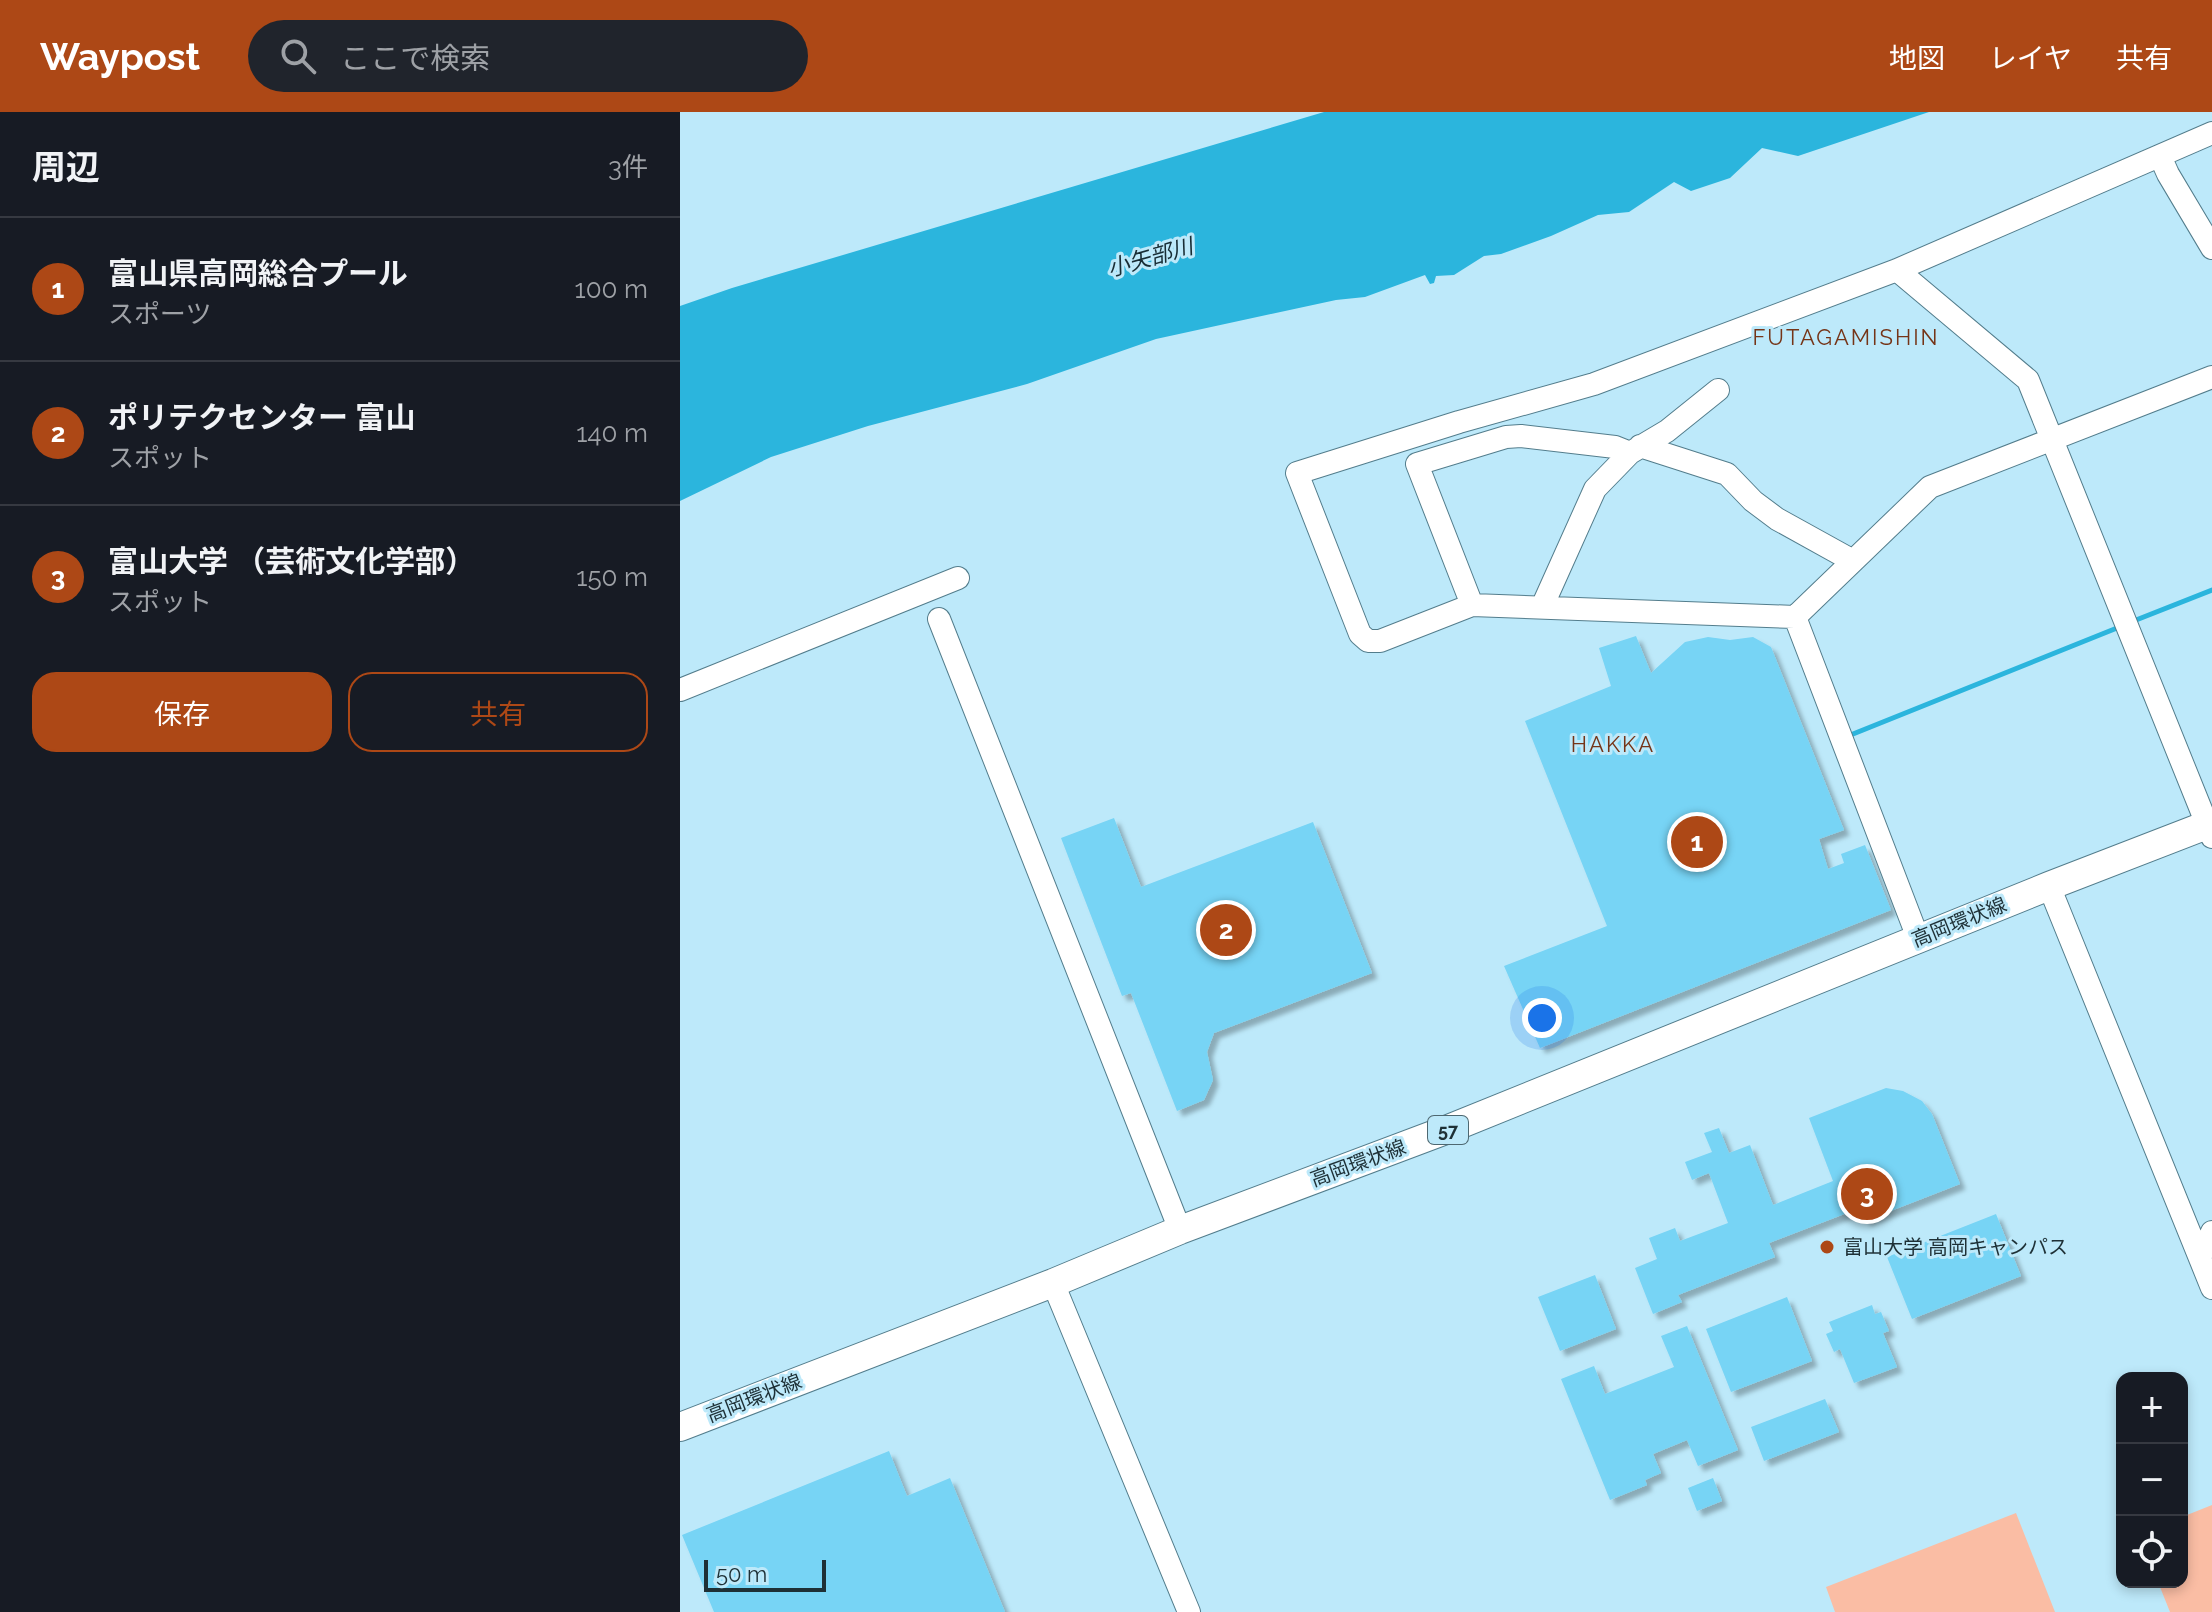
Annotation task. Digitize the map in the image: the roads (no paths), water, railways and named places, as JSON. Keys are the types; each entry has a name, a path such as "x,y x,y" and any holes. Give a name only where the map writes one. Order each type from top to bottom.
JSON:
{"main road":[{"name":"高岡環状線","path":"680,1427 1053,1283 1180,1230 1446,1130 2049,886 2211,828"}],"street":[{"path":"2212,133 1897,270 1594,384 1297,473 1360,634 1368,641 1380,641 1472,605 1795,617 1930,487 2212,377"},
{"path":"2160,156 2212,248"},
{"path":"1897,270 2028,380 2211,828"},
{"path":"1542,607 1595,489 1635,450 1667,431 1718,390"},
{"path":"1472,605 1417,464 1506,437 1521,436 1635,450 1727,474 1753,501 1777,519 1853,561"},
{"path":"680,690 958,578"},
{"path":"1795,617 1918,938"},
{"path":"939,619 1180,1230"},
{"path":"2049,886 2212,1288"},
{"path":"2200,1257 2212,1232"},
{"path":"1053,1283 1189,1612"}],"water":[{"name":"小矢部川","path":"1324,112 1929,112 1798,156 1762,148 1730,178 1691,191 1674,182 1629,212 1598,215 1501,254 1484,256 1454,275 1436,276 1434,283 1430,284 1425,275 1365,297 1336,300 1156,339 1027,384 868,426 771,457 680,501 680,306"}],"waterway":[{"path":"2131,622 2212,590"},
{"path":"1853,734 2122,626"}],"place":[{"name":"富山県高岡総合プール","path":"1697,842"},
{"name":"ポリテクセンター 富山","path":"1226,930"},
{"name":"富山大学 （芸術文化学部）","path":"1867,1194"},
{"name":"富山大学 高岡キャンパス","path":"1827,1247"}],"district":[{"name":"FUTAGAMISHIN","path":"1846,337"},
{"name":"HAKKA","path":"1613,744"}]}
